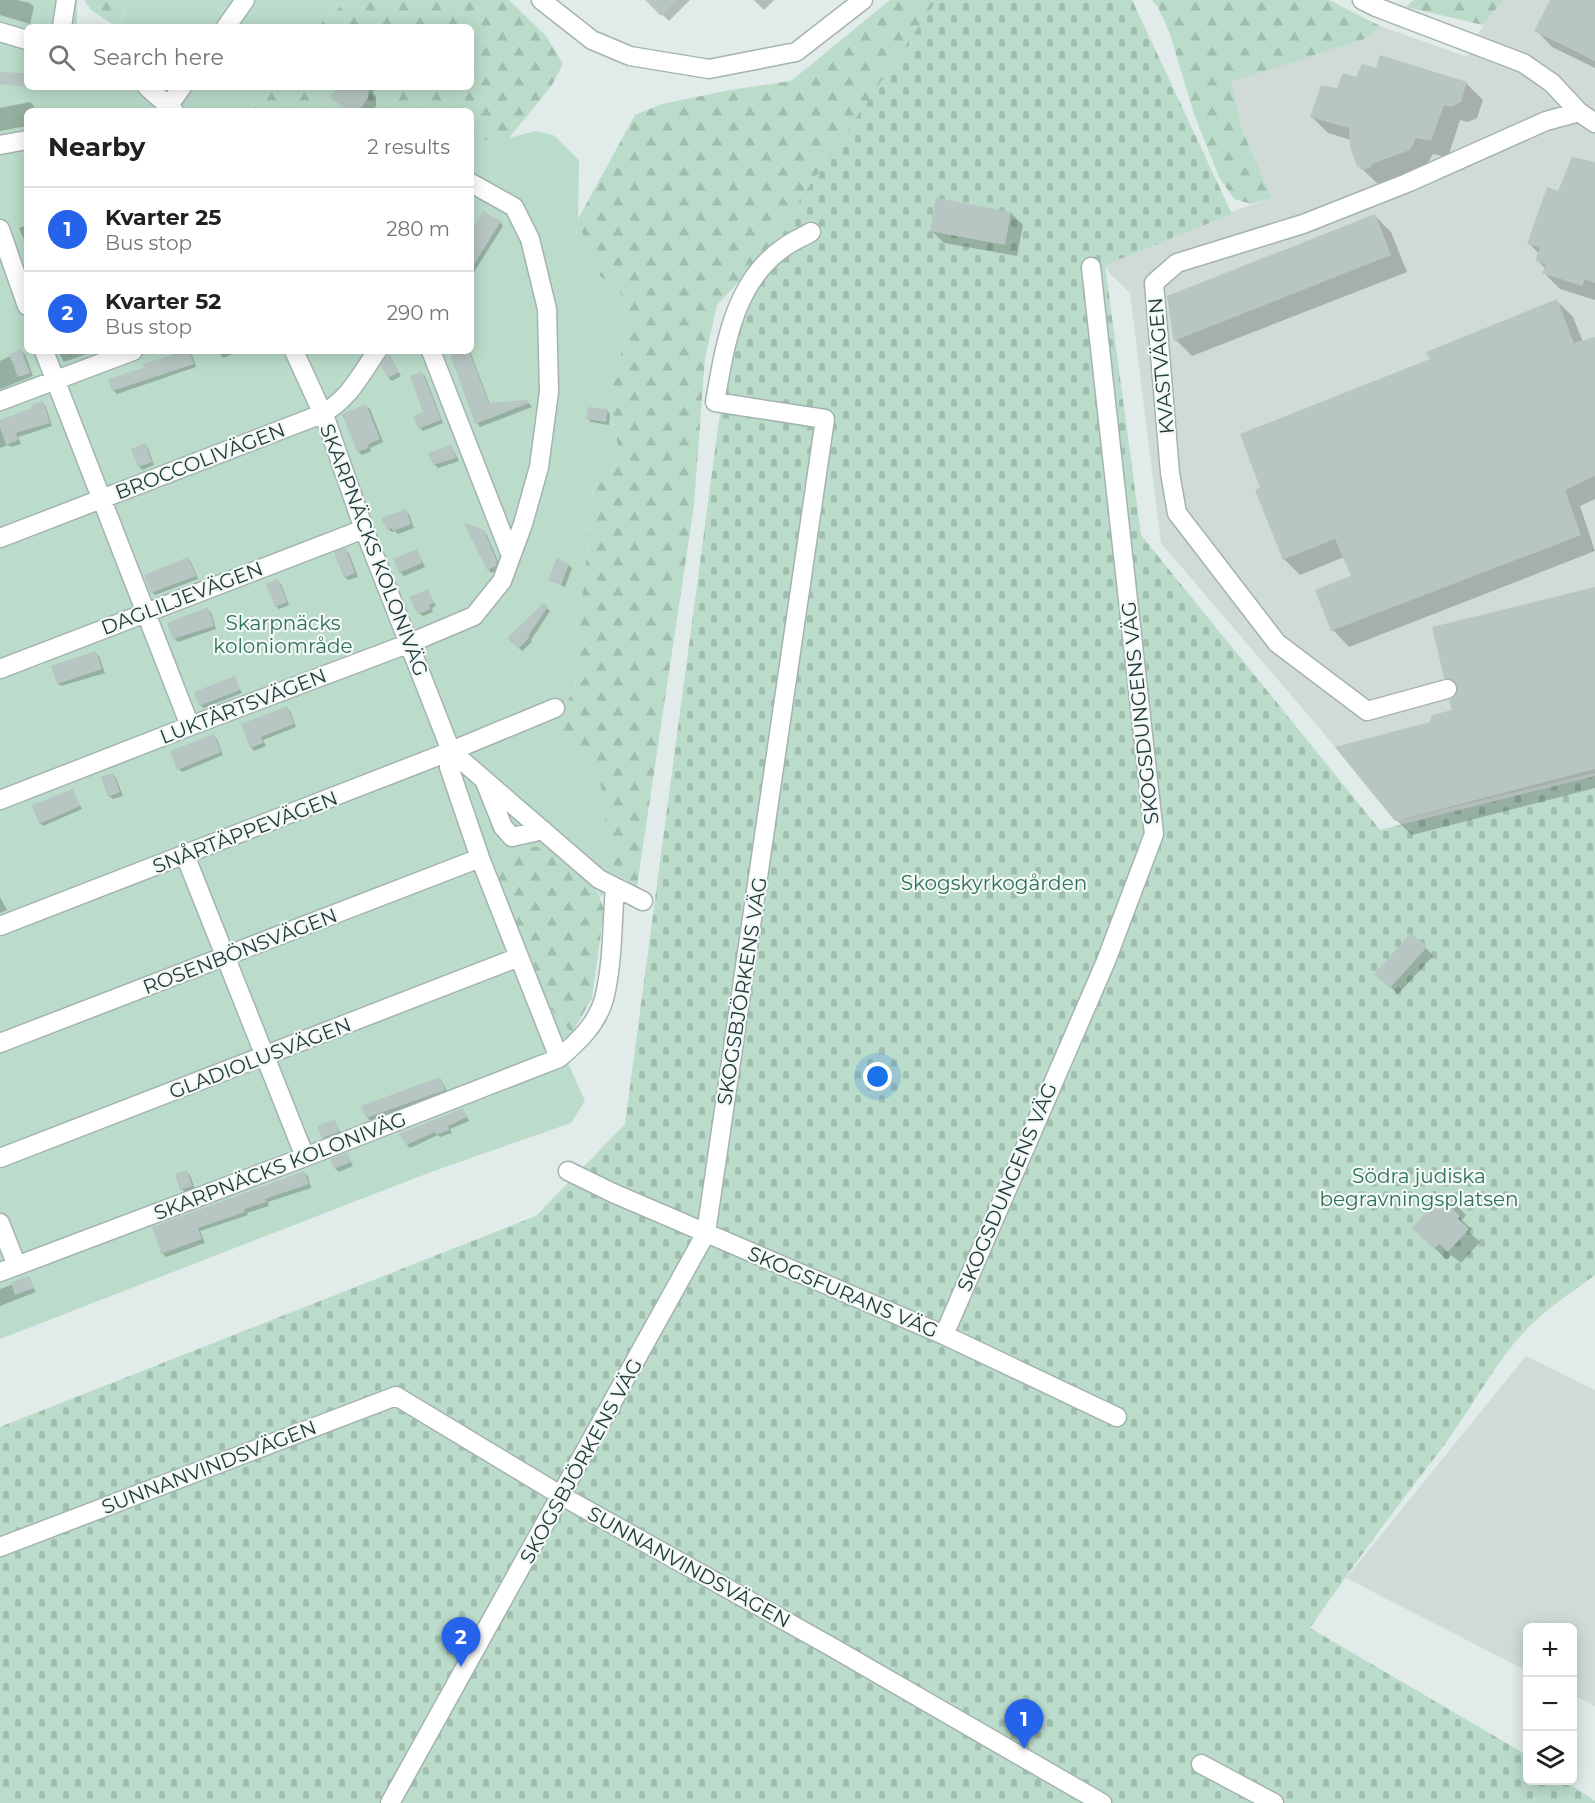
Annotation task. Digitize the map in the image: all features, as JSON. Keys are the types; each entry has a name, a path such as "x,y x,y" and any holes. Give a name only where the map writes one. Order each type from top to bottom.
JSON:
{"street":[{"path":"62,24 66,0"},
{"path":"228,24 245,0"},
{"path":"541,0 592,40 630,56 709,69 796,52 863,0"},
{"path":"1362,0 1523,63 1552,83 1579,112 1595,123"},
{"path":"0,32 24,39"},
{"path":"151,90 172,108 181,90"},
{"name":"KVASTVÄGEN","path":"1447,689 1367,711 1277,643 1177,513 1170,473 1154,283 1178,263 1303,224 1407,183 1546,121 1579,112"},
{"path":"0,145 24,141"},
{"name":"LUKTÄRTSVÄGEN","path":"0,800 410,644 474,616 502,581 523,524 540,456 549,392 547,309 530,239 514,207 474,191"},
{"path":"0,229 24,297"},
{"name":"SKOGSBJÖRKENS VÄG","path":"390,1803 562,1496 705,1233 825,419 715,402 725,341 737,306 760,269 785,246 811,232"},
{"name":"SKOGSDUNGENS VÄG","path":"944,1335 1106,961 1154,834 1091,267"},
{"path":"45,354 190,726"},
{"path":"0,401 125,354"},
{"name":"SKARPNÄCKS KOLONIVÄG","path":"295,354 322,414 364,529 451,751 449,767 480,858 559,1058"},
{"name":"BROCCOLIVÄGEN","path":"0,538 322,414 346,397 375,354"},
{"path":"432,354 511,556"},
{"name":"DAGLILJEVÄGEN","path":"0,669 364,529"},
{"path":"555,708 451,751 599,879 643,901"},
{"name":"SNÅRTÄPPEVÄGEN","path":"0,926 451,751"},
{"path":"483,777 503,827 512,837 543,830"},
{"path":"185,855 305,1157"},
{"name":"ROSENBÖNSVÄGEN","path":"0,1043 480,858"},
{"name":"SKARPNÄCKS KOLONIVÄG","path":"8,1269 559,1058 590,1028 604,1000 615,887"},
{"name":"GLADIOLUSVÄGEN","path":"0,1158 519,957"},
{"name":"SKOGSFURANS VÄG","path":"567,1171 705,1233 944,1335 1117,1417"},
{"path":"0,1223 8,1269"},
{"name":"SUNNANVINDSVÄGEN","path":"0,1547 396,1396 562,1496 830,1646 1102,1803"},
{"path":"1200,1764 1274,1803"}],"shaded area":[{"path":"1503,0 1595,0 1595,773 1395,821 1325,735 1161,543 1130,293 1104,265 1231,212 1271,198 1242,130 1230,82 1364,39 1380,26 1467,57 1483,25"},
{"path":"1526,1356 1595,1390 1595,1706 1577,1697 1577,1623 1523,1623 1523,1669 1346,1578"}],"green space":[{"name":"Skarpnäcks koloniområde","path":"0,0 77,0 77,24 24,24 24,90 259,90 252,108 24,108 24,354 474,354 474,141 509,138 535,131 553,135 579,160 578,219 619,287 629,324 608,400 621,459 593,488 584,587 572,644 576,690 553,718 567,745 581,747 599,778 605,807 605,827 618,876 601,897 591,879 544,1001 572,1033 568,1063 585,1101 571,1123 431,1172 0,1339"},
{"path":"84,0 130,0 118,24 112,24 91,10"},
{"path":"130,0 348,0 320,24 118,24"},
{"path":"348,0 509,0 546,36 563,64 552,85 509,138 474,141 474,108 252,108 259,90 474,90 474,24 320,24"},
{"path":"890,0 968,0 796,221 717,305 705,358 694,505 637,886 618,876 605,827 605,807 599,778 581,747 567,745 550,735 553,718 576,690 572,644 584,587 593,488 621,459 608,400 629,324 619,287 596,274 578,219 635,115 662,104 730,90 791,81"},
{"name":"Skogskyrkogården","path":"937,0 1132,0 1232,214 1105,265 1141,535 1380,830 1595,776 1595,1275 1543,1314 1515,1342 1445,1444 1376,1535 1310,1628 1523,1753 1523,1785 1571,1785 1595,1803 0,1803 0,1427 536,1216 625,1124 736,293"},
{"path":"1152,0 1329,0 1380,26 1364,39 1231,82 1242,130 1272,198 1251,204 1234,199 1219,177 1194,114 1170,34 1158,7"},
{"path":"1413,0 1503,0 1483,25 1406,7"},
{"path":"547,846 583,872 595,888 604,911 592,998 572,1033 544,1001 509,912 494,866 521,848"}],"building":[{"path":"645,0 677,0 661,16"},
{"path":"1550,0 1595,0 1595,61 1534,31"},
{"path":"1380,55 1467,82 1461,102 1451,107 1444,105 1431,141 1416,138 1410,150 1362,170 1357,166 1350,147 1349,128 1310,117 1321,85 1337,88 1343,73 1356,77 1362,64 1376,68"},
{"path":"0,72 24,73 24,87 0,84"},
{"path":"335,90 369,90 368,98 361,108 344,108 330,97"},
{"path":"1572,157 1595,162 1595,283 1585,279 1582,286 1542,273 1546,265 1535,260 1540,248 1527,244 1547,187 1558,191"},
{"path":"936,198 1011,212 1005,245 930,231"},
{"path":"483,211 501,221 474,264 474,227"},
{"path":"1375,214 1391,255 1174,341 1167,296"},
{"path":"1557,299 1574,343 1595,337 1595,476 1565,490 1581,535 1331,631 1315,590 1351,576 1335,539 1283,560 1255,490 1260,488 1240,434 1430,359 1426,352"},
{"path":"21,349 30,373 18,377 9,354"},
{"path":"175,354 191,354 194,364 112,391 108,379 145,367 143,364"},
{"path":"390,354 399,372 388,378 381,365"},
{"path":"450,354 470,354 489,403 528,400 529,403 475,424"},
{"path":"422,371 441,420 418,429 413,416 423,412 410,376"},
{"path":"43,401 50,423 16,433 18,440 6,445 0,420 32,408 31,405"},
{"path":"366,404 380,439 367,445 369,448 357,452 342,414"},
{"path":"588,407 608,409 606,422 586,419"},
{"path":"145,443 152,462 138,467 131,449"},
{"path":"452,445 456,458 433,465 428,453"},
{"path":"406,509 411,524 393,531 392,528 387,530 381,518"},
{"path":"463,522 484,530 497,562 496,566 487,570"},
{"path":"346,548 355,573 344,578 334,552"},
{"path":"417,549 422,563 399,573 393,559"},
{"path":"188,557 196,576 151,593 144,575"},
{"path":"557,558 569,564 561,585 548,580"},
{"path":"278,579 287,602 275,607 266,584"},
{"path":"1595,587 1595,769 1395,821 1335,747 1430,722 1432,715 1452,710 1449,700 1455,696 1458,687 1454,681 1444,678 1432,627"},
{"path":"428,589 434,603 429,605 431,609 418,614 409,597"},
{"path":"544,603 548,607 528,636 530,637 518,649 507,638"},
{"path":"208,607 214,626 173,639 167,623"},
{"path":"96,651 102,669 57,684 51,666"},
{"path":"235,676 240,690 199,706 194,692"},
{"path":"287,706 294,724 261,737 263,743 250,748 241,724"},
{"path":"214,734 221,752 177,770 170,751"},
{"path":"113,773 120,792 108,797 101,777"},
{"path":"73,789 80,806 39,824 32,805"},
{"path":"1411,933 1427,947 1390,988 1374,974"},
{"path":"440,1077 445,1090 366,1118 361,1106"},
{"path":"463,1108 467,1117 448,1126 449,1130 436,1135 435,1132 406,1145 399,1134"},
{"path":"335,1119 339,1132 322,1138 317,1126"},
{"path":"347,1153 351,1162 334,1169 330,1159"},
{"path":"187,1170 192,1186 180,1190 175,1174"},
{"path":"304,1171 309,1184 265,1199 266,1202 244,1209 245,1212 198,1228 202,1239 161,1254 152,1227"},
{"path":"1445,1192 1455,1202 1451,1207 1460,1216 1458,1219 1469,1229 1448,1252 1439,1244 1434,1249 1412,1228"},
{"path":"29,1276 34,1288 15,1295 11,1282"}],"place":[{"name":"Kvarter 52","path":"461,1667"},
{"name":"Kvarter 25","path":"1024,1749"}],"park label":[{"name":"Södra judiska begravningsplatsen","path":"1419,1188"}]}
